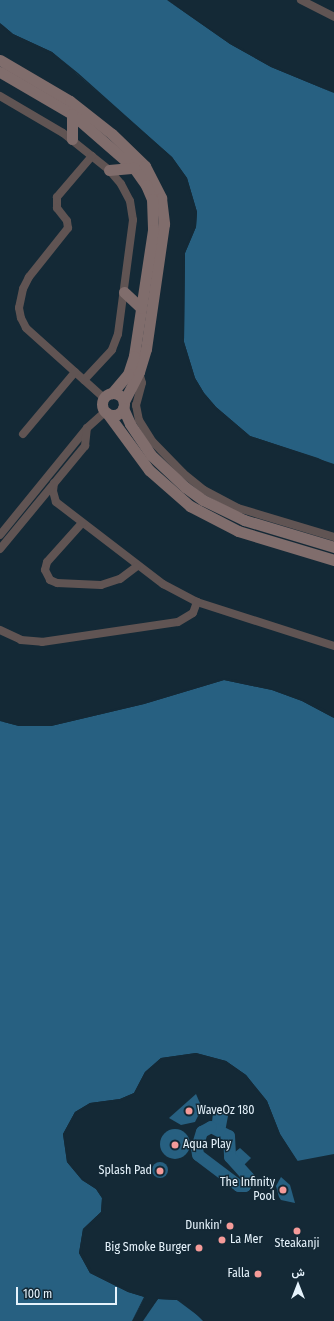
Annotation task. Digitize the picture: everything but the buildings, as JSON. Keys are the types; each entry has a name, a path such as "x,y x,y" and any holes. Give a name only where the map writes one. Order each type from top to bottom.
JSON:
{"street":[{"path":"301,0 334,16"},
{"path":"0,60 81,109 137,157 157,186 161,198 164,224 146,349 139,372 124,405 116,415 106,412"},
{"path":"0,72 72,114 134,168 146,185 154,215 133,362 125,379 108,395 102,406 106,412 149,470 190,506 238,531 334,560"},
{"path":"0,96 48,122 72,139 109,170 125,189 133,214 124,292 115,345 84,380"},
{"path":"72,114 72,139"},
{"path":"92,156 57,197 57,208 67,221 68,228 29,277 19,308 20,318 26,328 84,380 108,395 120,395 127,419 143,444 185,487 234,516 334,547"},
{"path":"109,170 134,168"},
{"path":"124,292 141,308"},
{"path":"23,434 75,372"},
{"path":"139,372 142,383 136,405 139,420 161,451 183,473 210,493 238,508 334,537"},
{"path":"0,535 87,428 106,412"},
{"path":"0,549 85,446 87,428"},
{"path":"54,483 53,491 56,502 137,566 163,584 197,602 334,646"},
{"path":"38,503 56,502"},
{"path":"82,522 46,562 46,573 50,580 57,583 101,585 120,579 137,566"},
{"path":"298,536 312,530"},
{"path":"0,630 21,640 42,642 178,622 193,613 197,602"}],"water":[{"path":"0,0 167,0 230,44 271,67 334,93 334,464 250,436 216,407 204,393 195,378 184,342 185,253 196,227 197,212 187,178 172,157 52,52 13,34 0,23"},
{"path":"224,680 272,690 302,701 334,718 334,1154 297,1161 280,1134 267,1101 246,1075 226,1061 196,1053 161,1058 145,1072 134,1093 120,1099 90,1103 75,1112 63,1134 67,1162 82,1180 96,1189 102,1198 101,1212 83,1229 79,1253 90,1273 128,1292 145,1297 132,1321 0,1321 0,721 19,726 51,726 144,704"},
{"name":"WaveOz 180","path":"196,1094 202,1108 195,1122 181,1125 169,1118"},
{"path":"218,1112 228,1116 225,1132 208,1128 212,1122 213,1113"},
{"name":"Aqua Play","path":"175,1129 181,1130 189,1138 189,1150 181,1158 175,1159 169,1158 161,1150 160,1144 161,1138 169,1130"},
{"path":"240,1148 251,1158 244,1165 236,1158 235,1152"},
{"name":"Splash Pad","path":"157,1162 163,1162 168,1167 166,1176 163,1178 157,1178 152,1173 152,1167"},
{"name":"The Infinity Pool","path":"281,1177 290,1185 295,1203 281,1200 279,1197 276,1186"},
{"path":"158,1299 177,1300 185,1303 203,1321 143,1321"}],"pier":[{"path":"167,0 231,42 272,65 334,93 271,67 230,44"},
{"path":"0,23 13,34 52,52 78,73 172,157 187,178 197,212 196,227 185,253 184,342 195,378 204,393 216,407 250,436 318,458 334,466 249,438 214,408 203,394 193,379 182,342 183,253 194,227 195,212 185,179 171,158 77,74 51,54 11,36"},
{"path":"224,678 250,682 303,699 330,712 334,718 302,701 272,690 224,680 144,704 51,726 19,726 0,721 20,724 51,724 143,702"},
{"path":"196,1053 226,1061 246,1075 267,1101 280,1134 299,1163 296,1162 278,1135 265,1102 245,1077 225,1063 196,1055 162,1060 146,1073 135,1095 121,1101 90,1105 77,1113 65,1135 69,1161 83,1179 97,1187 104,1198 103,1213 85,1230 82,1253 92,1271 129,1290 146,1296 132,1321 144,1297 128,1292 90,1273 79,1253 83,1229 101,1212 102,1198 96,1189 82,1180 67,1162 63,1134 75,1112 90,1103 120,1099 134,1093 145,1072 161,1058"},
{"path":"158,1297 178,1298 186,1302 205,1321 177,1300 158,1299 141,1321"}],"waterway":[{"path":"211,1127 229,1136 230,1157 249,1178 245,1186 239,1186 198,1155 197,1148 202,1132 211,1127"}],"place":[{"name":"WaveOz 180","path":"189,1111"},
{"name":"Aqua Play","path":"175,1145"},
{"name":"Splash Pad","path":"160,1171"},
{"name":"The Infinity Pool","path":"283,1190"},
{"name":"Dunkin'","path":"230,1226"},
{"name":"Steakanji","path":"297,1231"},
{"name":"La Mer","path":"222,1240"},
{"name":"Big Smoke Burger","path":"199,1248"},
{"name":"Falla","path":"258,1274"}]}
